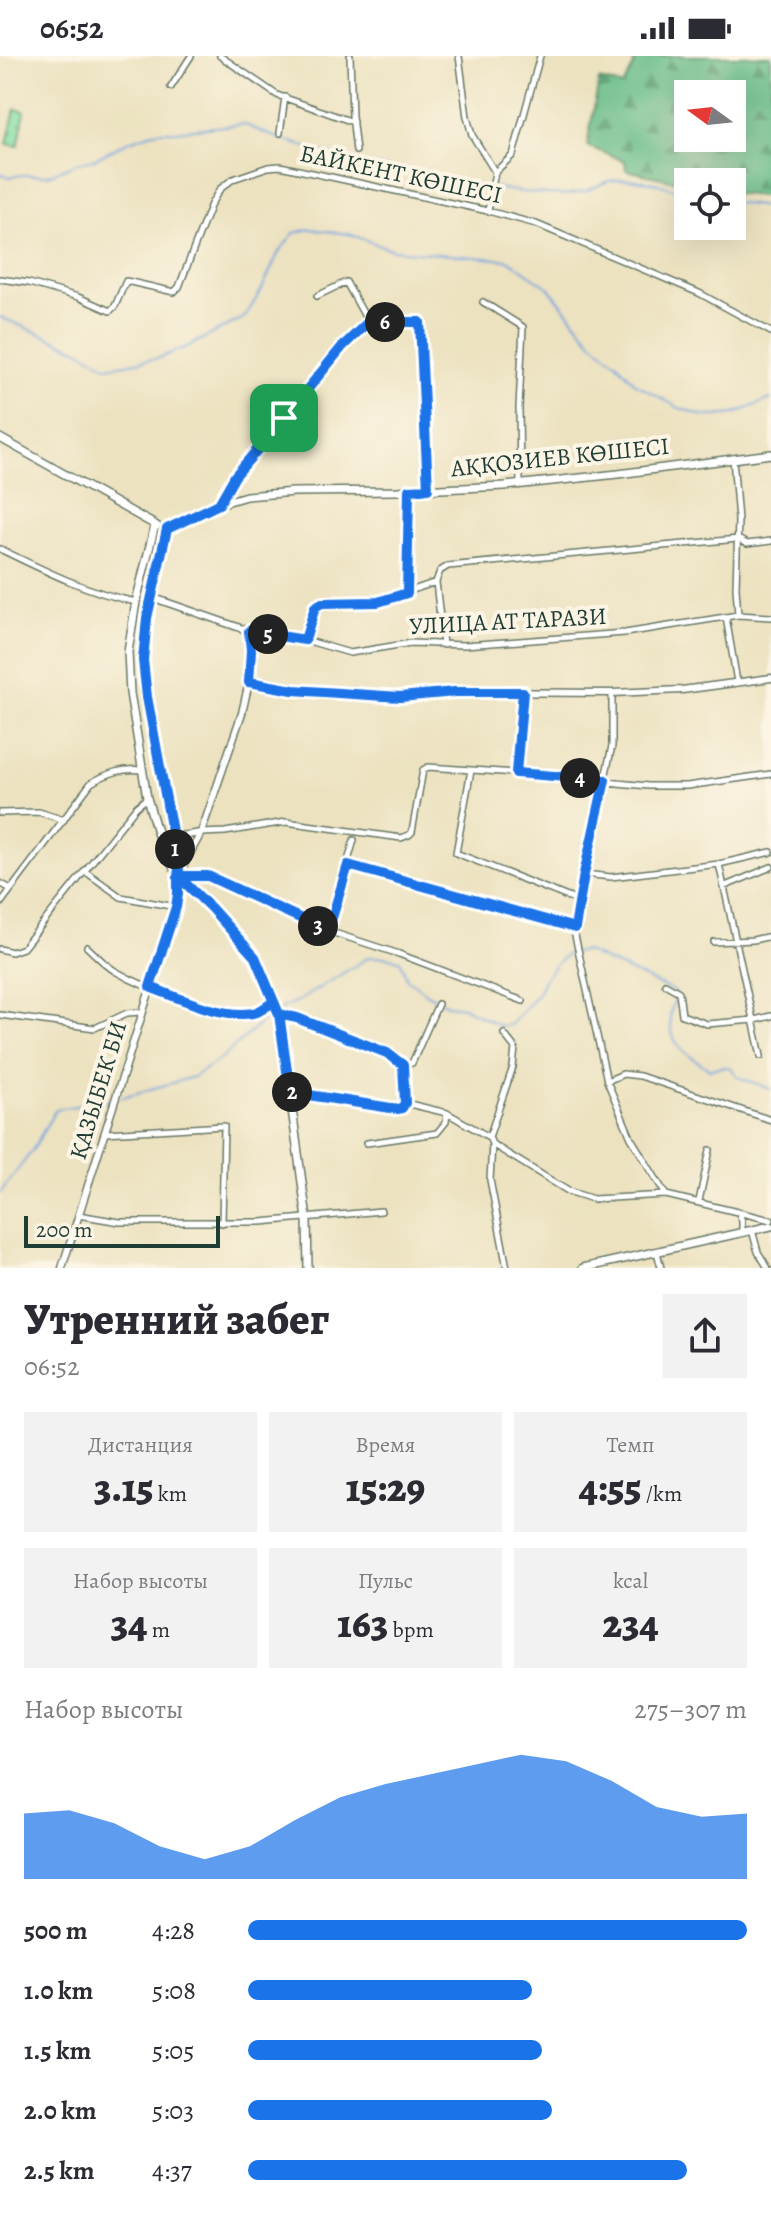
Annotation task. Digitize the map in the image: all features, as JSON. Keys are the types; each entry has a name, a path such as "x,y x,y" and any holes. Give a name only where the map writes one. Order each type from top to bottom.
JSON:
{"main road":[{"path":"0,438 167,529 151,597 143,660 178,876"},
{"name":"АҚҚОЗИЕВ КӨШЕСІ","path":"167,529 219,504 246,496 520,484 771,454"},
{"path":"155,525 136,602 128,652 131,700 147,798 159,839 178,876 255,957 279,1014 307,1219 308,1268"},
{"path":"131,700 147,697"},
{"path":"583,1268 771,1226"}],"street":[{"path":"171,87 191,56"},
{"path":"220,56 277,95 353,122"},
{"path":"350,56 356,151"},
{"path":"459,56 472,135 495,172"},
{"path":"488,211 495,172 513,155 540,56"},
{"path":"280,133 285,97"},
{"name":"БАЙКЕНТ КӨШЕСІ","path":"0,279 48,288 110,311 126,281 174,292 179,287 211,204 220,189 233,179 280,166 488,211 550,230 699,293 771,332"},
{"path":"317,296 346,282 368,322"},
{"path":"483,302 523,327 519,407 520,484"},
{"path":"219,504 251,456 342,347 368,322 420,322 428,489"},
{"path":"733,458 738,539 738,615"},
{"path":"407,593 409,490"},
{"path":"443,645 436,582 440,571 448,566 738,539 747,544 771,541"},
{"path":"0,549 64,580 103,595 136,602"},
{"path":"305,640 315,607 322,603 378,602 436,582"},
{"path":"151,597 249,631 251,650 249,682 242,713 201,833 178,876 208,876 328,931 523,1001"},
{"name":"УЛИЦА АТ ТАРАЗИ","path":"249,631 305,640 350,653 411,643 464,645 625,633 738,615 771,617"},
{"path":"726,617 737,682"},
{"path":"249,682 293,690 400,697 455,692 682,690 771,678"},
{"path":"516,773 523,692"},
{"path":"612,693 612,746 578,901 575,928 607,1081 631,1138 666,1195"},
{"path":"173,837 286,822 401,838 412,832 425,768 605,780 648,786 687,786 771,774"},
{"path":"0,904 84,791 102,776 125,769 143,770"},
{"path":"471,770 456,853 578,901"},
{"path":"0,949 12,952 23,948 136,807 147,798"},
{"path":"0,813 39,812 64,820"},
{"path":"328,931 354,840"},
{"path":"584,874 611,877 719,864 771,852"},
{"path":"719,864 761,1056"},
{"path":"348,865 575,928"},
{"path":"723,887 771,867"},
{"path":"86,872 121,897 176,907"},
{"name":"ҚАЗЫБЕК БИ","path":"62,1268 176,907 178,876"},
{"path":"0,883 11,889"},
{"path":"714,942 771,936"},
{"path":"87,947 113,970 208,1009 256,1012 274,1002"},
{"path":"665,984 679,992 682,1015 707,1024 771,1016"},
{"path":"279,1014 387,1053 403,1065 412,1063 438,1004"},
{"path":"0,1015 95,1028 127,1013 141,1012"},
{"path":"504,1034 515,1048 513,1067 491,1140 490,1180 507,1268"},
{"path":"290,1092 402,1108 405,1103 403,1065"},
{"path":"607,1081 623,1074 640,1076 771,1120"},
{"path":"405,1103 447,1113 568,1191 593,1199 666,1195 771,1220"},
{"path":"367,1143 437,1133 446,1122 447,1113"},
{"path":"105,1133 224,1126 222,1223"},
{"path":"699,1201 710,1150"},
{"path":"77,1214 120,1222 222,1223 307,1219 381,1211"},
{"path":"739,1213 742,1232"},
{"path":"751,1229 758,1252 768,1268"},
{"path":"657,1252 661,1268"}],"green space":[{"path":"626,56 771,56 771,197 746,194 746,168 674,168 674,181 626,170 625,161 587,146 599,80 623,86 635,63"},
{"path":"15,109 25,111 18,146 7,144"}],"waterway":[{"path":"0,173 9,177 48,175 95,159 127,142 158,131 243,124 346,160 424,177 521,192 564,195 586,191 608,181 627,179 674,189"},
{"path":"746,204 771,208"},
{"path":"0,317 81,351 108,367 159,358 245,317 279,252 294,233 310,229 349,234 393,250 508,260 548,287 593,343 636,384 679,408 704,416 717,416 734,414 771,399"},
{"path":"279,1009 298,1001 369,957 384,957 400,960 407,979 427,994 448,1005 463,1007 500,1026 510,1025 538,993 555,965 567,954 585,951 675,992 670,1015 671,1028 677,1043 687,1054 709,1069 729,1067 738,1077 771,1089"},
{"path":"119,1098 193,1077 221,1059 274,1011"},
{"path":"0,1193 32,1151 56,1109 113,1100"}],"route":[{"path":"284,418 235,476 219,504 167,529 147,618 143,660 147,697 178,876 255,957 279,1014 387,1053 403,1065 405,1103 397,1109 290,1092 279,1014 274,1002 256,1012 240,1013 208,1009 150,987 176,907 178,876 208,876 328,931 348,865 575,928 605,780 516,773 523,692 455,692 400,697 293,690 249,682 249,631 305,640 315,607 322,603 378,602 407,593 409,490 428,489 420,322 368,322 342,347 284,418"}]}
